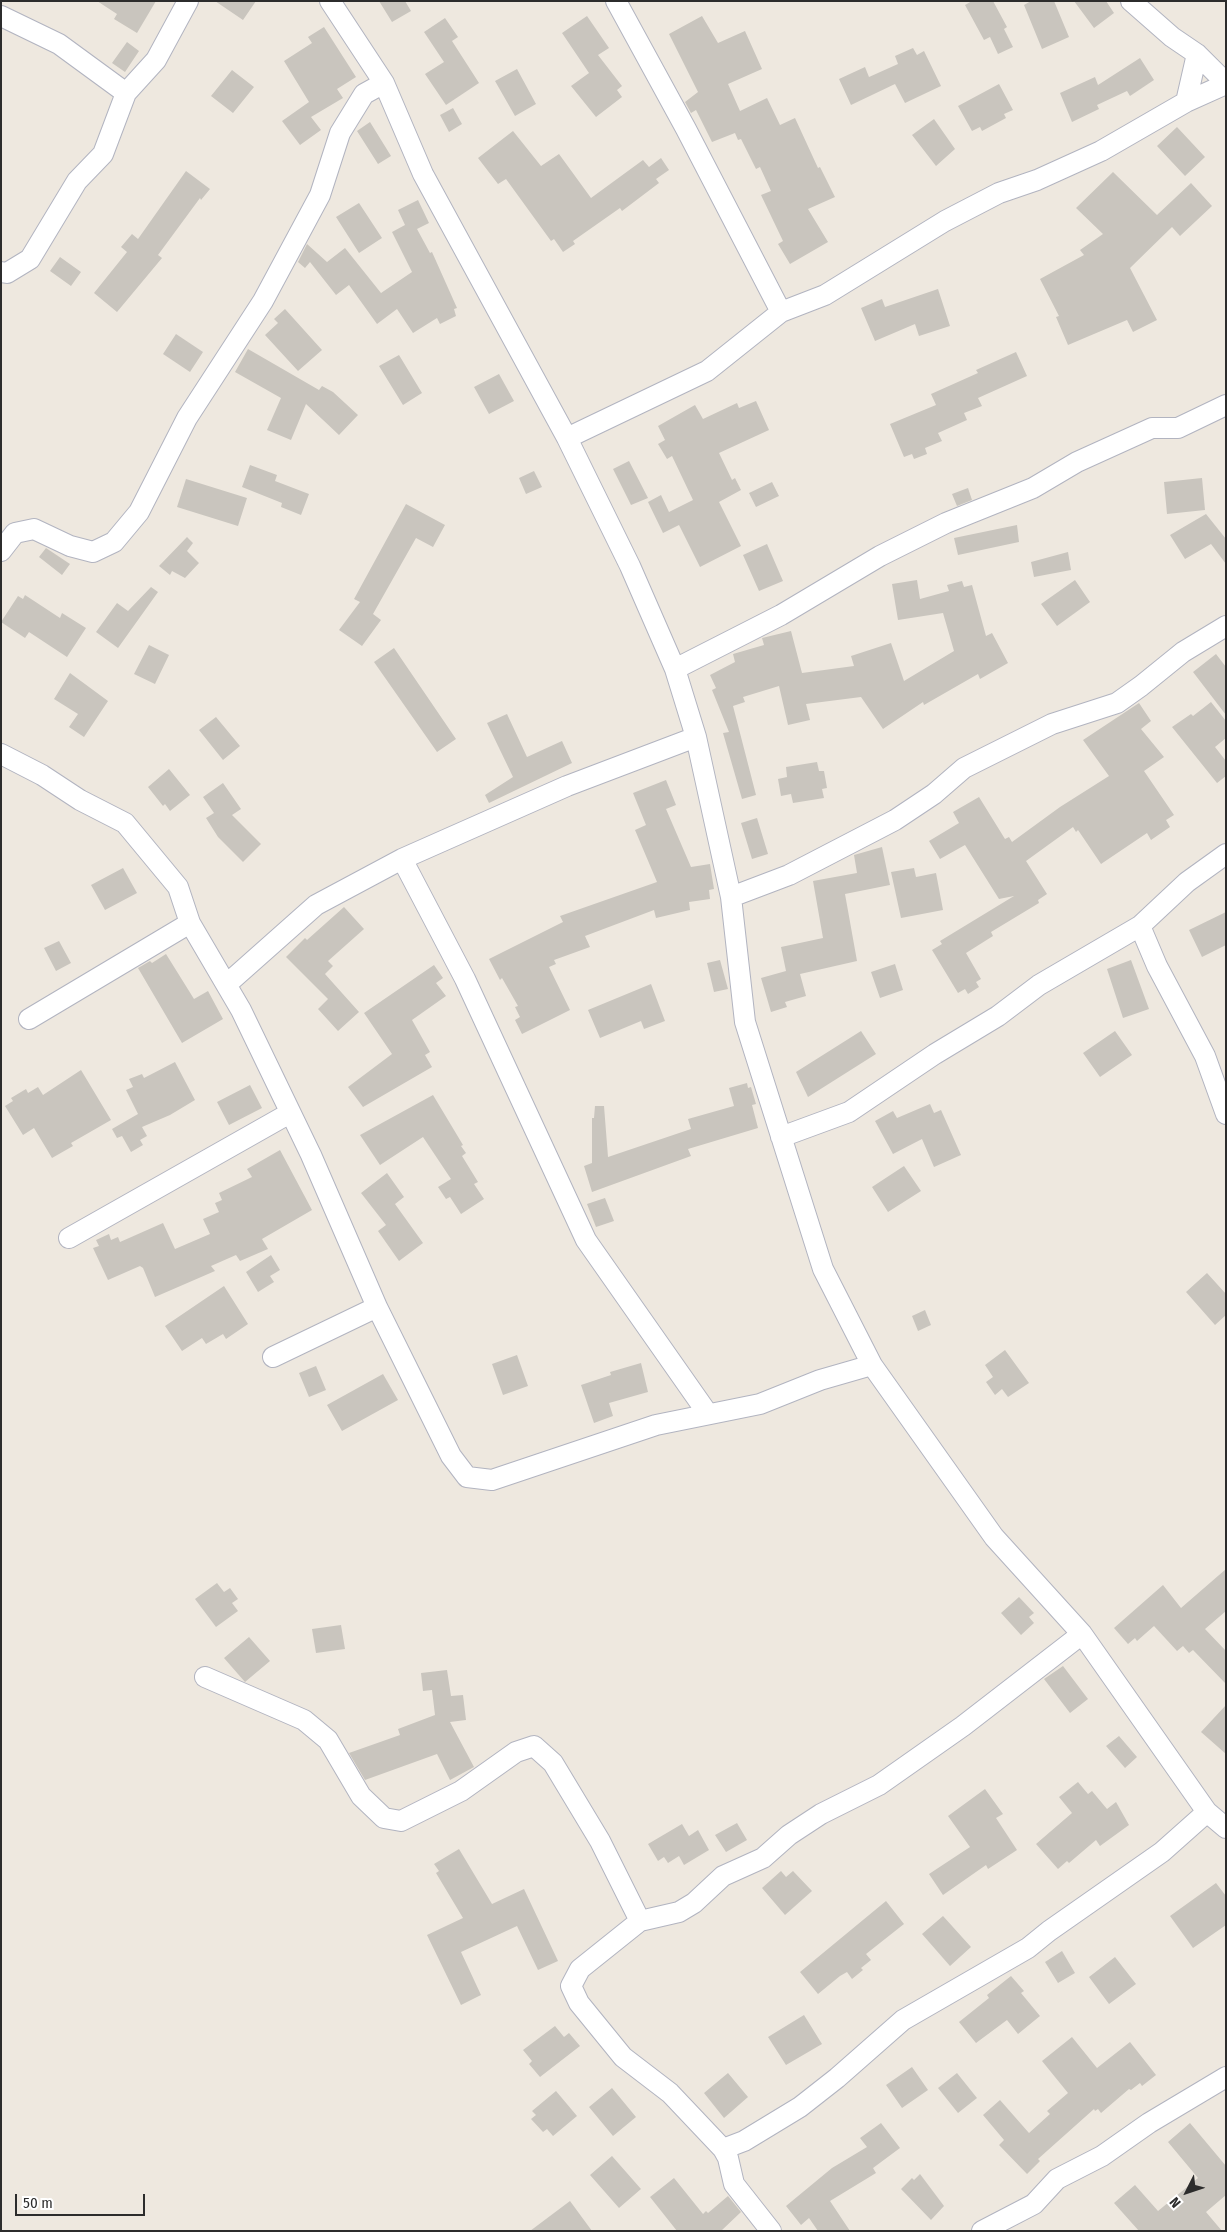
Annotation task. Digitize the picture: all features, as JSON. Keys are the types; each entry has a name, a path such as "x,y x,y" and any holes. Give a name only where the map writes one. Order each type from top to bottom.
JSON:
{"street":[{"path":"1,272 7,273 30,259 77,181 104,154 126,93 156,60 188,1"},
{"path":"330,1 384,83 423,174 567,438 630,566 675,669 696,737 731,897 745,1022 823,1269 872,1365 994,1537 1082,1634 1207,1812 1226,1828"},
{"path":"616,1 686,129 781,312"},
{"path":"567,438 707,371 781,312 825,295 945,221 999,193 1036,180 1101,151 1186,102 1226,84 1197,54 1172,37 1148,8 1131,1"},
{"path":"1,16 59,44 126,93"},
{"path":"1186,102 1197,54"},
{"path":"1,551 15,533 34,529 70,546 93,552 114,542 139,512 187,418 263,301 320,195 340,132 364,94 384,83"},
{"path":"675,669 781,614 880,556 946,523 1033,488 1077,462 1152,428 1178,428 1226,405"},
{"path":"731,897 789,875 895,820 934,794 964,768 1052,724 1117,703 1183,652 1226,626"},
{"path":"227,984 316,905 402,859 566,786 696,737"},
{"path":"1,754 42,775 80,800 125,823 178,887 190,923 227,984 290,1112 377,1307 451,1456 467,1477 492,1480 534,1468 656,1425 760,1404 820,1380 872,1365"},
{"path":"781,1137 849,1112 935,1054 998,1016 1039,985 1140,926 1187,882 1226,854"},
{"path":"402,859 465,979 586,1240 708,1414"},
{"path":"29,1019 190,923"},
{"path":"1140,926 1157,966 1205,1056 1226,1114"},
{"path":"69,1238 290,1112"},
{"path":"274,1357 377,1307"},
{"path":"771,2231 734,2184 728,2158 723,2149 670,2093 623,2057 579,2003 571,1986 580,1969 640,1921 678,1912 694,1903 723,1876 763,1858 789,1835 821,1814 879,1785 963,1726 1082,1634"},
{"path":"205,1677 304,1720 328,1740 361,1796 384,1818 401,1821 461,1791 516,1752 534,1746 553,1763 558,1771 600,1841 640,1921"},
{"path":"723,2149 744,2141 800,2106 836,2078 903,2020 1028,1948 1049,1931 1162,1852 1207,1812"},
{"path":"982,2231 1034,2204 1057,2179 1102,2156 1148,2123 1226,2077"}],"building":[{"path":"97,1 156,1 137,33 114,19 117,14"},
{"path":"215,1 256,1 243,20"},
{"path":"379,1 405,1 411,11 392,22"},
{"path":"972,1 993,1 1007,27 1004,29 1013,47 998,54 990,37 984,40 965,5"},
{"path":"1031,1 1054,1 1069,37 1042,49 1024,5"},
{"path":"1074,1 1106,1 1114,13 1094,28"},
{"path":"587,16 609,48 598,55 622,86 617,90 622,97 596,117 571,86 589,73 562,33"},
{"path":"702,16 718,43 745,31 762,69 728,84 740,111 767,98 780,125 795,118 818,168 820,167 835,197 808,209 828,242 790,264 778,244 783,241 761,195 771,191 760,167 756,169 741,139 738,140 735,133 712,142 696,110 691,113 685,102 698,92 669,34"},
{"path":"445,18 458,37 452,41 479,83 446,105 425,74 444,62 424,32"},
{"path":"324,27 356,77 337,89 343,98 311,117 321,130 300,145 282,121 309,102 284,61 312,43 308,37"},
{"path":"127,42 139,51 125,72 112,63"},
{"path":"913,48 917,55 924,51 941,86 905,103 895,84 851,105 839,79 865,67 869,77 898,64 895,56"},
{"path":"1140,58 1154,80 1130,96 1127,91 1097,105 1099,109 1072,122 1060,93 1095,77 1098,85"},
{"path":"517,69 536,104 515,116 495,81"},
{"path":"232,70 254,87 233,113 211,96"},
{"path":"999,84 1013,110 1004,114 1006,118 982,131 980,127 972,131 958,106"},
{"path":"453,108 462,124 449,132 440,115"},
{"path":"934,119 955,149 936,166 912,135"},
{"path":"370,122 391,156 378,164 357,131"},
{"path":"1177,127 1205,157 1185,176 1157,146"},
{"path":"513,131 541,166 559,154 591,198 643,160 649,167 661,158 669,170 656,179 659,183 622,211 620,208 573,241 575,244 563,252 554,239 551,241 506,179 498,184 478,158"},
{"path":"186,171 210,189 201,200 200,198 158,255 162,258 117,312 94,293 127,252 121,247 132,234 138,239"},
{"path":"1113,172 1157,215 1191,183 1212,206 1180,236 1172,227 1130,268 1157,320 1133,332 1127,320 1068,345 1056,317 1059,316 1040,279 1084,255 1080,250 1103,234 1076,208"},
{"path":"418,200 429,223 417,229 430,253 432,252 457,308 454,309 456,316 440,324 437,318 413,333 397,309 377,324 349,285 336,295 310,262 305,268 298,262 307,244 327,262 345,248 381,293 412,272 392,232 405,225 398,210"},
{"path":"359,203 382,238 359,253 336,217"},
{"path":"60,257 81,272 71,286 50,271"},
{"path":"938,289 950,326 919,336 915,324 875,341 861,308 882,299 885,307"},
{"path":"285,309 322,350 298,371 265,335 278,323 274,319"},
{"path":"176,334 203,352 190,372 163,354"},
{"path":"248,349 319,390 322,386 333,392 358,415 339,435 306,404 291,440 267,430 281,398 235,372"},
{"path":"1016,352 1027,376 978,398 982,406 964,413 967,420 938,433 942,441 925,448 927,454 914,459 912,454 904,457 890,424 936,405 931,394 978,373 976,370"},
{"path":"399,355 422,393 403,405 379,366"},
{"path":"499,374 514,401 489,414 474,387"},
{"path":"756,401 769,430 719,453 732,480 735,478 741,490 719,502 741,546 700,567 679,525 663,533 648,502 661,495 669,512 693,500 672,456 667,459 658,444 665,440 658,426 695,405 703,419 737,403 739,408"},
{"path":"629,461 648,498 631,505 613,469"},
{"path":"250,465 277,475 275,481 309,494 301,515 281,507 282,503 242,487"},
{"path":"534,471 542,487 526,494 519,478"},
{"path":"1202,478 1205,510 1167,514 1164,482"},
{"path":"186,479 247,498 238,526 177,507"},
{"path":"772,482 779,496 756,507 749,493"},
{"path":"968,488 972,500 957,506 952,494"},
{"path":"406,504 445,525 433,547 416,538 373,614 381,620 362,646 339,630 360,602 354,599"},
{"path":"1206,514 1226,539 1226,564 1211,544 1185,559 1170,535"},
{"path":"1017,525 1019,542 958,555 954,538"},
{"path":"187,537 193,543 187,551 199,563 185,578 172,571 170,575 159,566"},
{"path":"767,544 783,581 759,591 743,555"},
{"path":"46,548 70,564 62,575 39,557"},
{"path":"1068,552 1071,570 1034,577 1031,562"},
{"path":"917,580 920,599 949,591 947,585 962,581 964,587 972,585 986,636 992,633 1008,663 980,679 978,674 924,705 923,702 883,729 861,697 806,704 810,720 788,725 779,686 743,697 745,702 733,706 756,795 742,799 723,733 729,732 712,690 716,688 710,675 735,662 733,654 764,645 762,638 791,631 802,673 854,666 851,656 891,643 904,681 954,651 943,613 898,620 892,584"},
{"path":"1075,580 1090,602 1057,626 1041,604"},
{"path":"151,587 158,592 118,648 96,632 117,603 128,611"},
{"path":"25,595 60,618 62,613 86,628 67,657 29,632 25,638 1,622 18,596 23,599"},
{"path":"149,645 169,655 155,684 134,674"},
{"path":"394,648 456,739 437,752 374,662"},
{"path":"1216,654 1226,667 1226,715 1193,672"},
{"path":"70,673 108,701 84,737 69,727 78,714 54,699"},
{"path":"1211,702 1226,721 1226,738 1215,747 1226,761 1226,776 1217,783 1172,727 1191,714 1193,716"},
{"path":"1139,703 1151,721 1141,729 1164,757 1144,771 1174,815 1166,820 1170,827 1151,840 1147,833 1101,864 1078,830 1076,832 1073,827 1026,861 1047,894 1038,900 1039,903 991,932 993,936 966,953 981,979 976,982 979,987 968,994 965,989 958,993 932,950 942,944 940,941 1014,896 999,899 965,845 940,859 929,841 959,823 953,812 979,797 1005,839 1009,837 1012,842 1060,807 1109,776 1083,740"},
{"path":"507,714 527,757 562,741 572,763 489,803 485,795 513,777 487,723"},
{"path":"216,717 240,746 223,760 199,730"},
{"path":"817,762 819,771 824,771 827,788 822,789 824,798 793,803 791,794 781,796 778,779 787,777 786,767"},
{"path":"169,769 190,795 170,811 165,804 163,806 148,787"},
{"path":"666,780 676,805 666,809 691,867 710,864 714,889 709,890 710,899 689,902 690,910 656,918 654,910 585,936 590,947 554,960 556,964 549,967 570,1010 522,1034 515,1020 520,1017 515,1007 518,1006 502,978 500,980 489,959 563,922 560,916 657,882 635,830 646,825 633,793"},
{"path":"223,783 241,809 232,815 261,844 243,862 218,837 206,818 214,813 203,797"},
{"path":"757,818 768,854 752,859 741,823"},
{"path":"882,847 890,885 845,894 857,961 800,974 806,996 785,1002 787,1007 771,1012 761,978 786,971 781,947 823,938 813,881 857,873 854,855"},
{"path":"123,868 137,893 105,910 91,885"},
{"path":"914,868 916,877 936,873 943,910 901,918 891,872"},
{"path":"344,907 364,929 328,961 333,966 325,974 359,1012 338,1031 318,1009 328,999 286,957 305,938 307,940"},
{"path":"1226,912 1226,945 1202,957 1189,930"},
{"path":"59,941 71,963 56,971 44,948"},
{"path":"166,954 194,999 208,991 223,1019 182,1043 138,968 150,961 152,963"},
{"path":"720,960 728,989 714,992 707,963"},
{"path":"1131,960 1149,1009 1123,1018 1107,969"},
{"path":"895,964 903,990 880,998 871,972"},
{"path":"434,965 443,978 436,983 446,996 412,1020 430,1052 425,1055 432,1067 363,1107 348,1087 392,1054 364,1013"},
{"path":"651,984 665,1021 644,1029 641,1021 600,1038 588,1010"},
{"path":"861,1031 876,1054 808,1097 796,1072"},
{"path":"1115,1031 1132,1055 1100,1077 1083,1053"},
{"path":"175,1062 195,1100 170,1115 142,1127 147,1136 140,1140 143,1145 131,1152 122,1136 117,1138 112,1129 138,1114 126,1090 133,1087 129,1079 142,1074 144,1078"},
{"path":"81,1070 111,1120 71,1143 73,1146 52,1158 34,1128 23,1135 5,1106 13,1101 11,1098 26,1089 28,1093 38,1087 43,1095"},
{"path":"747,1083 748,1088 751,1087 756,1104 752,1105 758,1128 688,1149 691,1156 592,1192 584,1166 592,1163 592,1118 594,1118 595,1106 604,1106 608,1157 691,1129 688,1119 734,1106 729,1088"},
{"path":"250,1085 262,1108 229,1125 217,1102"},
{"path":"433,1095 463,1145 461,1146 466,1153 462,1156 478,1182 474,1184 484,1199 461,1214 450,1197 446,1199 438,1187 451,1179 423,1137 380,1165 360,1135"},
{"path":"930,1104 934,1113 941,1110 961,1155 934,1167 922,1139 893,1154 875,1121 893,1111 897,1118"},
{"path":"280,1150 312,1210 262,1239 268,1249 240,1261 236,1255 211,1266 215,1271 155,1297 143,1268 140,1266 108,1280 93,1248 99,1246 96,1240 109,1234 111,1240 118,1237 120,1242 163,1223 175,1249 210,1234 203,1219 219,1212 215,1203 222,1200 219,1193 252,1177 247,1169"},
{"path":"904,1166 921,1191 888,1212 872,1187"},
{"path":"387,1173 404,1197 395,1204 423,1243 399,1261 378,1231 386,1225 361,1193"},
{"path":"605,1198 614,1221 596,1227 587,1204"},
{"path":"271,1255 280,1270 270,1276 274,1282 258,1292 246,1272"},
{"path":"1207,1273 1226,1294 1226,1315 1215,1325 1186,1292"},
{"path":"224,1286 248,1324 226,1339 223,1334 206,1344 202,1338 182,1351 165,1326"},
{"path":"925,1310 931,1325 918,1331 912,1316"},
{"path":"1005,1350 1029,1383 1008,1397 1002,1389 995,1395 986,1382 993,1377 985,1365"},
{"path":"517,1355 528,1386 503,1395 492,1364"},
{"path":"641,1363 648,1392 609,1403 613,1416 594,1423 581,1385 611,1375 610,1372"},
{"path":"316,1366 326,1390 309,1397 299,1373"},
{"path":"383,1374 398,1400 342,1431 327,1405"},
{"path":"1226,1569 1226,1611 1205,1629 1226,1651 1226,1684 1193,1650 1189,1653 1183,1646 1177,1651 1154,1626 1137,1641 1135,1638 1128,1644 1114,1628 1163,1585 1181,1608"},
{"path":"217,1583 224,1592 230,1588 238,1599 232,1603 238,1611 216,1627 195,1599"},
{"path":"1019,1597 1034,1613 1029,1617 1034,1623 1021,1635 1001,1613"},
{"path":"341,1625 345,1649 316,1653 312,1629"},
{"path":"249,1637 270,1661 245,1682 224,1658"},
{"path":"1063,1666 1088,1699 1070,1713 1044,1679"},
{"path":"447,1670 451,1696 463,1695 466,1720 450,1722 474,1767 450,1780 437,1754 365,1780 349,1753 400,1735 398,1729 435,1715 432,1690 423,1691 421,1673"},
{"path":"1226,1705 1226,1754 1201,1732"},
{"path":"1119,1736 1137,1757 1125,1768 1106,1746"},
{"path":"1078,1782 1088,1794 1092,1791 1107,1809 1116,1802 1129,1825 1100,1846 1096,1840 1069,1863 1067,1861 1058,1869 1036,1844 1072,1813 1059,1797"},
{"path":"985,1789 1003,1814 996,1818 1017,1850 988,1869 986,1865 943,1895 929,1874 970,1847 948,1816"},
{"path":"737,1823 747,1840 726,1852 715,1835"},
{"path":"682,1824 689,1836 698,1830 709,1850 684,1865 679,1856 668,1863 664,1857 658,1861 648,1844"},
{"path":"459,1849 492,1904 524,1889 558,1961 538,1970 517,1926 461,1952 481,1995 461,2005 427,1935 463,1918 436,1873 439,1871 434,1864"},
{"path":"781,1871 786,1877 793,1871 812,1891 785,1915 762,1888"},
{"path":"1216,1883 1226,1896 1226,1925 1193,1948 1170,1916"},
{"path":"886,1901 904,1924 866,1954 871,1960 852,1979 847,1972 818,1994 800,1972"},
{"path":"943,1916 971,1947 950,1966 922,1934"},
{"path":"1062,1951 1075,1973 1058,1983 1045,1962"},
{"path":"1115,1957 1136,1984 1109,2004 1089,1977"},
{"path":"1011,1976 1024,1991 1021,1993 1040,2016 1018,2034 1007,2020 976,2043 959,2022 989,1998 987,1995"},
{"path":"804,2015 822,2044 786,2065 768,2037"},
{"path":"555,2026 564,2037 569,2033 580,2046 540,2077 529,2064 532,2061 523,2050"},
{"path":"1072,2037 1097,2068 1130,2042 1156,2075 1142,2086 1140,2083 1131,2090 1129,2089 1101,2113 1098,2109 1095,2111 1094,2109 1038,2159 1040,2161 1027,2174 999,2145 1004,2140 983,2115 1000,2100 1029,2133 1050,2114 1047,2111 1068,2093 1042,2061"},
{"path":"912,2067 928,2090 902,2108 886,2085"},
{"path":"728,2073 748,2097 724,2118 704,2093"},
{"path":"957,2073 977,2098 958,2113 938,2088"},
{"path":"612,2088 636,2117 613,2136 589,2107"},
{"path":"556,2091 577,2116 553,2136 547,2129 543,2132 531,2119 536,2115 532,2111"},
{"path":"881,2123 900,2148 873,2168 876,2173 830,2201 850,2231 818,2231 809,2218 801,2225 786,2206 832,2168 867,2147 860,2138"},
{"path":"1190,2123 1226,2166 1226,2195 1206,2212 1222,2231 1139,2231 1114,2203 1135,2185 1158,2211 1198,2178 1168,2142"},
{"path":"612,2156 641,2189 619,2208 590,2175"},
{"path":"920,2174 944,2206 931,2220 901,2189 912,2178 914,2180"},
{"path":"674,2178 703,2214 706,2211 708,2213 728,2196 741,2212 721,2231 677,2231 650,2197"},
{"path":"570,2201 592,2231 530,2231"}]}
